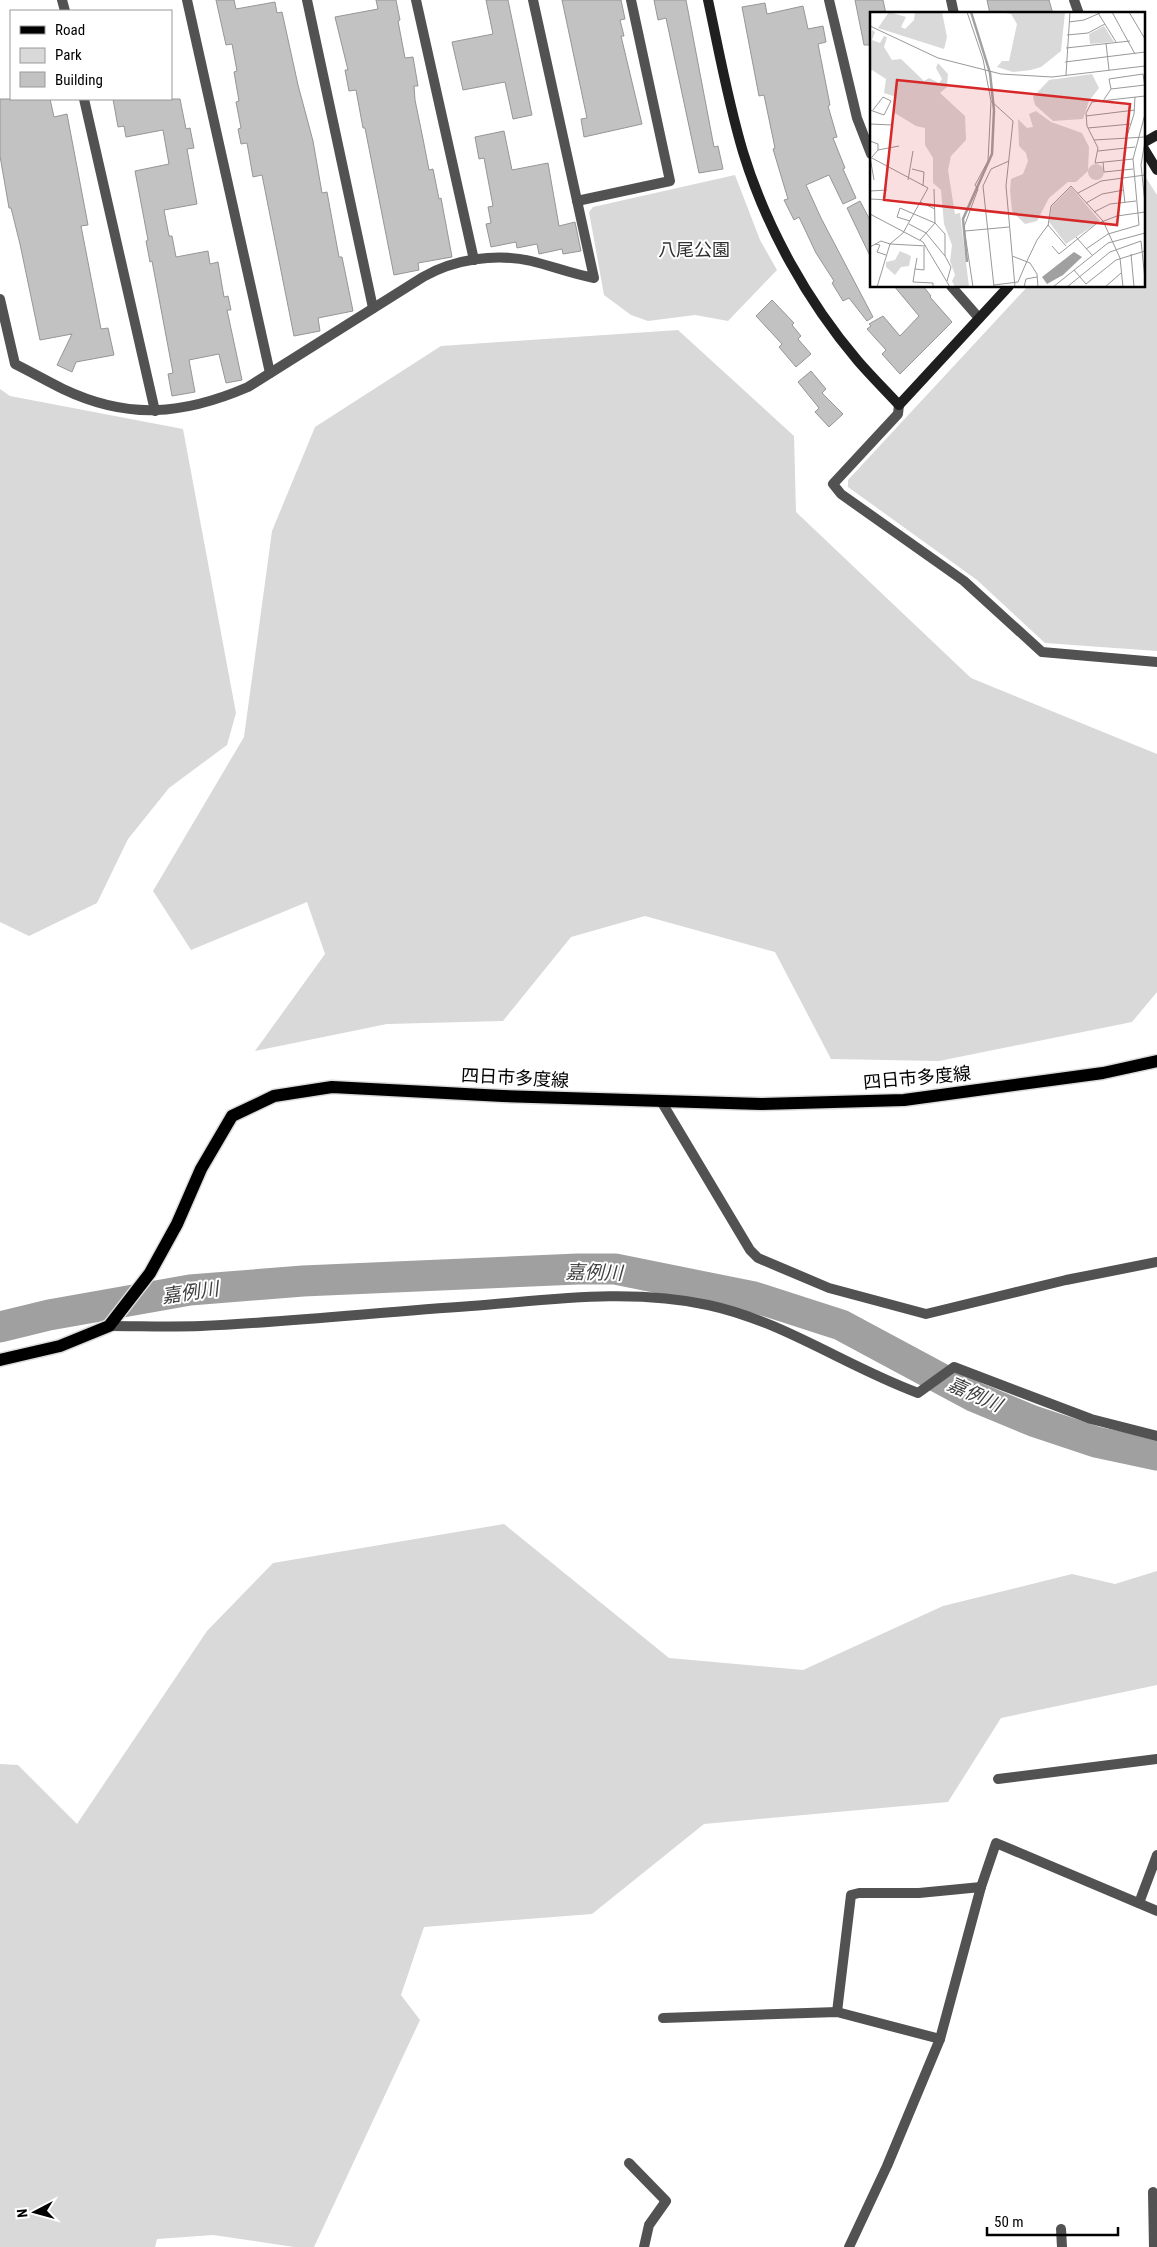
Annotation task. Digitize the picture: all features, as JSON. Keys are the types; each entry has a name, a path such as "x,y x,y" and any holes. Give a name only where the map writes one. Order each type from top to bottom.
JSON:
{"main road":[{"name":"四日市多度線","path":"109,1326 150,1273 177,1224 201,1169 232,1116 274,1096 332,1087 761,1104 904,1100 1103,1073 1157,1061"},
{"path":"0,1360 60,1346 109,1326"}],"street":[{"path":"187,0 270,373"},
{"path":"416,0 474,260"},
{"path":"0,299 15,364 84,398 129,409 155,411 188,408 210,402 248,387 434,270 474,260 505,257 522,259 573,275 594,278 533,0"},
{"path":"577,201 670,181 631,0"},
{"path":"709,0 744,153 776,234 816,304 836,333 858,361 899,406"},
{"path":"829,0 857,118 870,151"},
{"path":"1074,0 1078,12"},
{"path":"305,1 373,308"},
{"path":"84,100 155,411"},
{"path":"1144,144 1157,135"},
{"path":"1144,147 1157,170"},
{"path":"953,288 979,318"},
{"path":"1007,288 899,406 898,414 833,484 841,494 964,581 1042,652 1157,662"},
{"path":"661,1101 750,1250 758,1258 829,1288 926,1314 1066,1280 1157,1262"},
{"path":"109,1326 201,1326 556,1299 651,1297 708,1305 778,1327 894,1384 918,1393 954,1367 1091,1419 1157,1436"},
{"path":"998,1779 1157,1759"},
{"path":"849,2247 887,2166 940,2039 981,1887 996,1843 1157,1911"},
{"path":"1139,1903 1157,1855"},
{"path":"838,2012 851,1895 859,1893 919,1893 981,1887"},
{"path":"663,2018 838,2012 940,2039"},
{"path":"629,2163 666,2201 649,2225 644,2247"},
{"path":"1153,2192 1154,2247"},
{"path":"1061,2229 1062,2247"}],"green space":[{"name":"八尾公園","path":"735,175 760,240 777,270 728,321 695,315 648,321 631,315 604,295 589,212 593,207"},
{"path":"1144,175 1157,195 1157,651 1045,643 977,580 848,487 848,480 1026,288 1144,288"},
{"path":"678,330 794,436 796,512 971,678 1157,754 1157,992 1132,1022 939,1061 831,1059 775,952 645,916 571,937 503,1021 387,1024 255,1051 325,954 307,902 191,950 153,891 244,737 272,531 315,427 441,346"},
{"path":"0,389 10,396 183,429 236,713 227,745 169,788 128,839 97,903 29,936 0,922"},
{"path":"504,1524 669,1658 803,1670 943,1606 1072,1574 1115,1584 1157,1571 1157,1685 1001,1718 948,1802 704,1824 592,1914 424,1927 401,1995 420,2020 314,2247 294,2247 213,2235 157,2239 155,2247 0,2247 0,1764 18,1765 77,1824 207,1631 273,1563"}],"building":[{"path":"216,0 234,0 236,9 275,2 277,13 282,12 313,141 322,193 327,192 339,257 342,257 353,311 318,318 320,331 294,336 262,175 253,177 247,143 241,144 238,129 241,128 236,102 239,101 234,72 237,71 232,44 226,45"},
{"path":"376,0 396,0 405,58 413,57 418,86 414,86 415,100 429,170 433,169 439,199 441,198 452,257 418,263 419,270 394,275 365,128 363,128 356,90 349,91 345,70 348,70 335,17 378,9"},
{"path":"486,0 508,0 532,115 513,119 505,82 463,90 452,42 493,34"},
{"path":"562,0 621,0 625,19 620,20 624,36 621,36 642,124 584,137 581,119 587,118"},
{"path":"654,0 686,0 714,147 718,146 723,169 699,173 666,18 658,20"},
{"path":"855,0 883,0 886,12 870,12 870,45 864,45"},
{"path":"987,0 1049,0 1052,12 990,12"},
{"path":"765,3 767,14 803,6 808,29 823,26 826,42 818,44 830,105 828,106 837,137 833,138 845,168 843,169 856,198 843,204 829,175 806,185 821,218 873,317 867,321 849,298 843,301 832,283 834,281 816,253 799,217 794,220 784,200 788,199 773,149 775,148 764,95 759,96 742,7"},
{"path":"0,99 50,100 54,117 67,114 88,225 81,226 101,329 108,328 114,355 76,362 72,372 57,365 72,334 40,340 20,244 11,208 9,208 0,156"},
{"path":"180,99 186,129 190,128 194,148 187,149 197,204 164,210 169,236 172,236 176,257 208,251 210,264 218,262 224,297 228,296 231,310 227,310 242,380 226,383 219,354 189,360 195,392 172,396 168,374 173,373 152,261 150,262 146,241 148,240 135,171 169,164 163,130 126,137 124,126 118,127 113,100"},
{"path":"504,131 512,170 548,163 559,226 575,222 581,251 563,254 562,249 539,254 537,244 517,248 516,242 491,247 486,224 491,223 488,207 493,206 484,158 479,159 475,137"},
{"path":"860,201 870,220 870,256 847,208"},
{"path":"896,288 925,288 952,322 900,374 882,354 886,350 867,329 871,326 869,324 883,316 900,336 919,316"},
{"path":"772,300 794,323 792,325 801,336 798,339 811,354 796,367 779,347 782,344 756,316"},
{"path":"811,371 826,389 822,393 843,414 829,427 815,412 819,408 798,382"}],"waterway":[{"name":"嘉例川","path":"0,1327 49,1315 190,1290 303,1281 615,1269 754,1297 841,1325 975,1397 1033,1421 1096,1442 1157,1455"}]}
